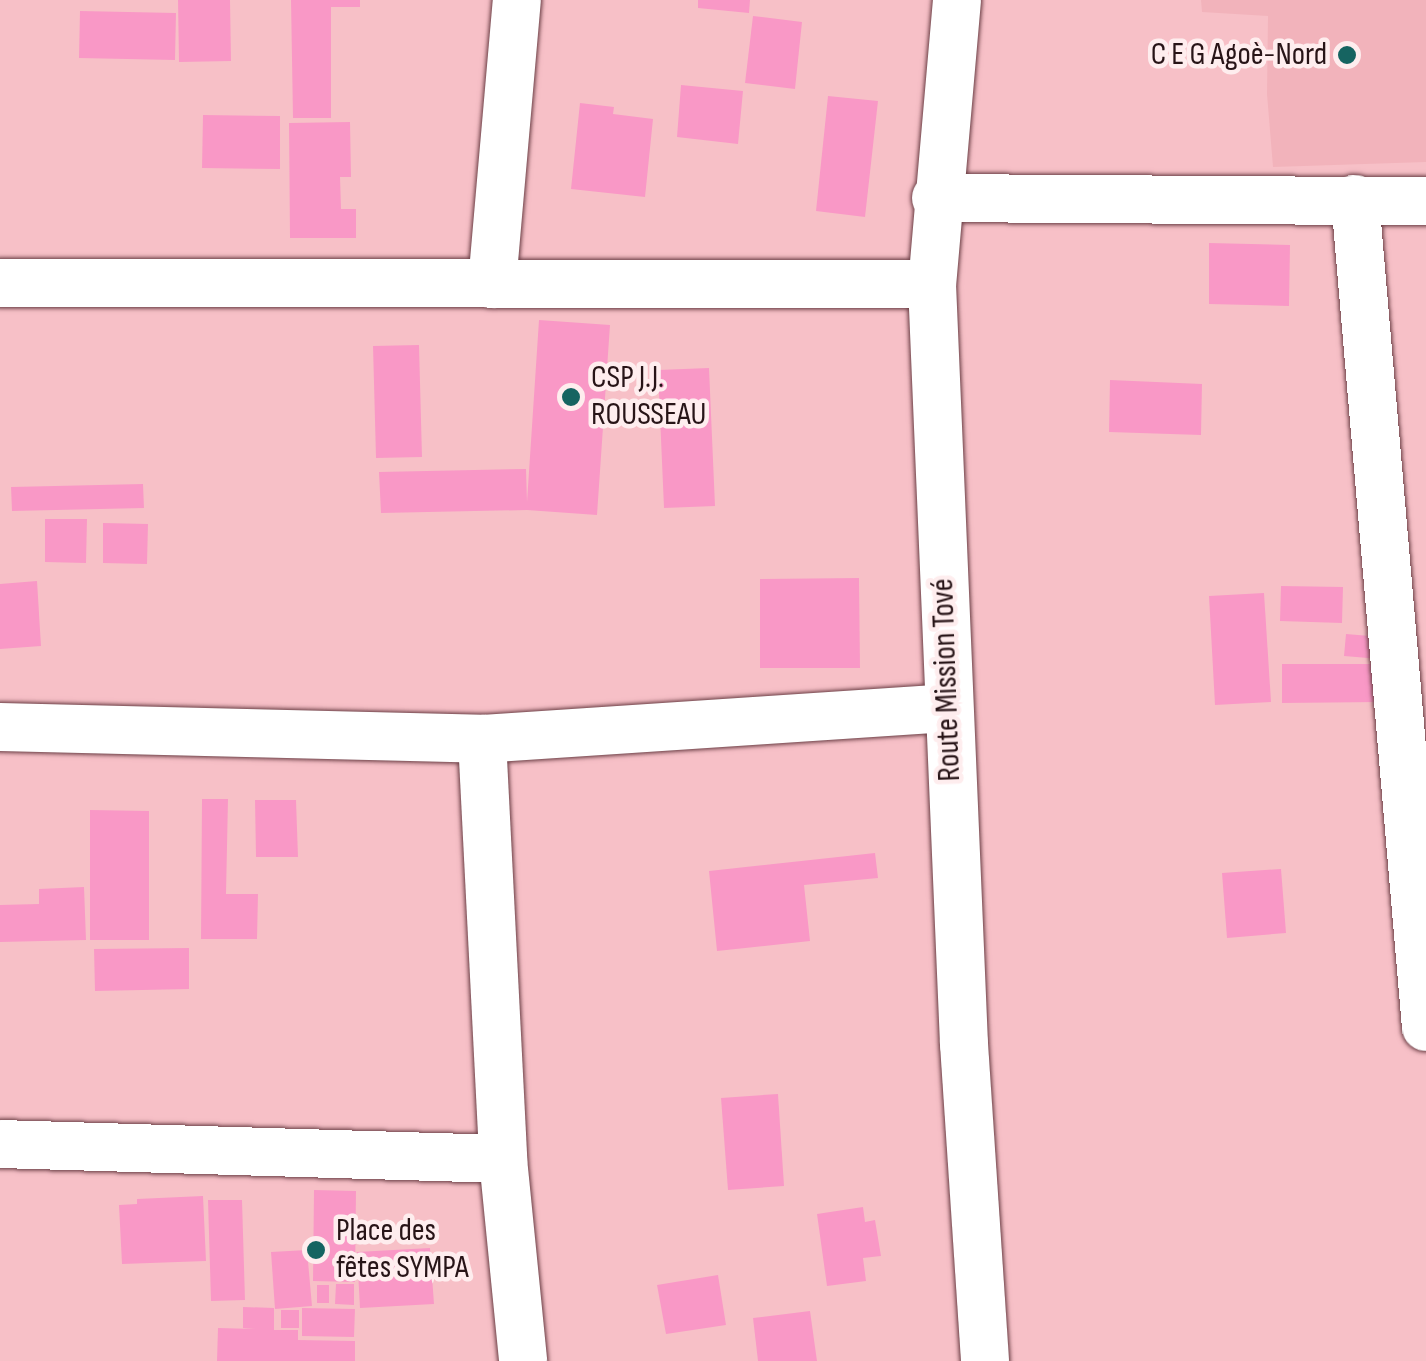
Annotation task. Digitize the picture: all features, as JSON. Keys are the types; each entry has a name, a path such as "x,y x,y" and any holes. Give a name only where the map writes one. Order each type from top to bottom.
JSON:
{"street":[{"path":"492,284 517,0"},
{"name":"Route Mission Tové","path":"957,0 936,198 932,284 972,1203 986,1361"},
{"path":"936,198 1426,201"},
{"path":"1355,199 1426,1028"},
{"path":"0,282 932,284"},
{"path":"0,726 482,739 948,708"},
{"path":"482,739 503,1159 523,1361"},
{"path":"0,1144 503,1159"}],"shaded area":[{"name":"C E G Agoè-Nord","path":"1201,0 1426,0 1426,162 1273,167 1267,94 1268,16 1202,12"}],"building":[{"path":"178,0 230,0 231,61 179,62"},
{"path":"291,0 360,0 360,7 331,7 331,118 293,118"},
{"path":"698,0 750,0 749,13 698,8"},
{"path":"80,11 176,13 175,60 79,58"},
{"path":"753,16 802,22 795,89 745,83"},
{"path":"681,85 743,91 738,144 677,137"},
{"path":"828,96 878,101 865,217 816,211"},
{"path":"580,103 614,107 613,114 653,119 645,197 571,189"},
{"path":"203,115 280,116 280,169 202,168"},
{"path":"350,122 351,177 340,177 341,209 356,209 356,238 290,238 289,123"},
{"path":"1209,243 1290,245 1289,306 1209,304"},
{"path":"539,320 610,325 597,515 527,510 381,513 379,472 526,469 527,502"},
{"path":"419,345 422,457 376,458 373,346"},
{"path":"709,368 715,506 664,508 658,370"},
{"path":"1110,380 1202,384 1201,435 1109,432"},
{"path":"143,484 144,508 12,511 11,487"},
{"path":"45,519 87,519 86,563 45,562"},
{"path":"103,523 148,524 147,564 103,563"},
{"path":"859,578 860,668 760,668 760,579"},
{"path":"37,581 41,646 0,649 0,584"},
{"path":"1281,586 1343,587 1342,623 1280,621"},
{"path":"1264,593 1271,702 1215,705 1209,596"},
{"path":"1346,634 1382,637 1380,659 1344,656"},
{"path":"1282,664 1380,664 1380,702 1282,703"},
{"path":"202,799 228,799 226,894 258,894 257,939 201,939"},
{"path":"255,800 296,800 298,857 256,857"},
{"path":"90,810 149,811 149,940 90,940"},
{"path":"875,853 878,878 804,885 810,941 717,951 709,871"},
{"path":"1281,869 1286,933 1227,938 1222,873"},
{"path":"84,887 86,940 0,942 0,905 39,904 39,889"},
{"path":"189,948 189,989 95,991 94,949"},
{"path":"778,1094 784,1186 728,1190 721,1098"},
{"path":"314,1190 356,1191 355,1282 313,1281"},
{"path":"203,1196 206,1261 122,1264 119,1205 137,1204 137,1199"},
{"path":"208,1200 242,1200 245,1300 211,1301"},
{"path":"863,1207 865,1222 875,1220 881,1256 863,1258 866,1281 827,1286 817,1214"},
{"path":"430,1248 434,1304 360,1308 357,1252"},
{"path":"307,1250 312,1306 275,1309 271,1252"},
{"path":"718,1275 726,1325 666,1334 657,1285"},
{"path":"336,1284 354,1284 354,1305 335,1304"},
{"path":"317,1285 329,1285 329,1303 317,1303"},
{"path":"243,1307 274,1308 274,1330 298,1330 298,1340 355,1341 355,1361 217,1361 218,1328 255,1329 243,1328"},
{"path":"302,1308 355,1309 354,1337 302,1336"},
{"path":"281,1310 299,1310 299,1328 281,1328"},
{"path":"810,1311 817,1361 758,1361 753,1318"}],"place":[{"name":"C E G Agoè-Nord","path":"1347,55"},
{"name":"CSP J.J. ROUSSEAU","path":"571,397"},
{"name":"Place des fêtes SYMPA","path":"316,1250"}]}
